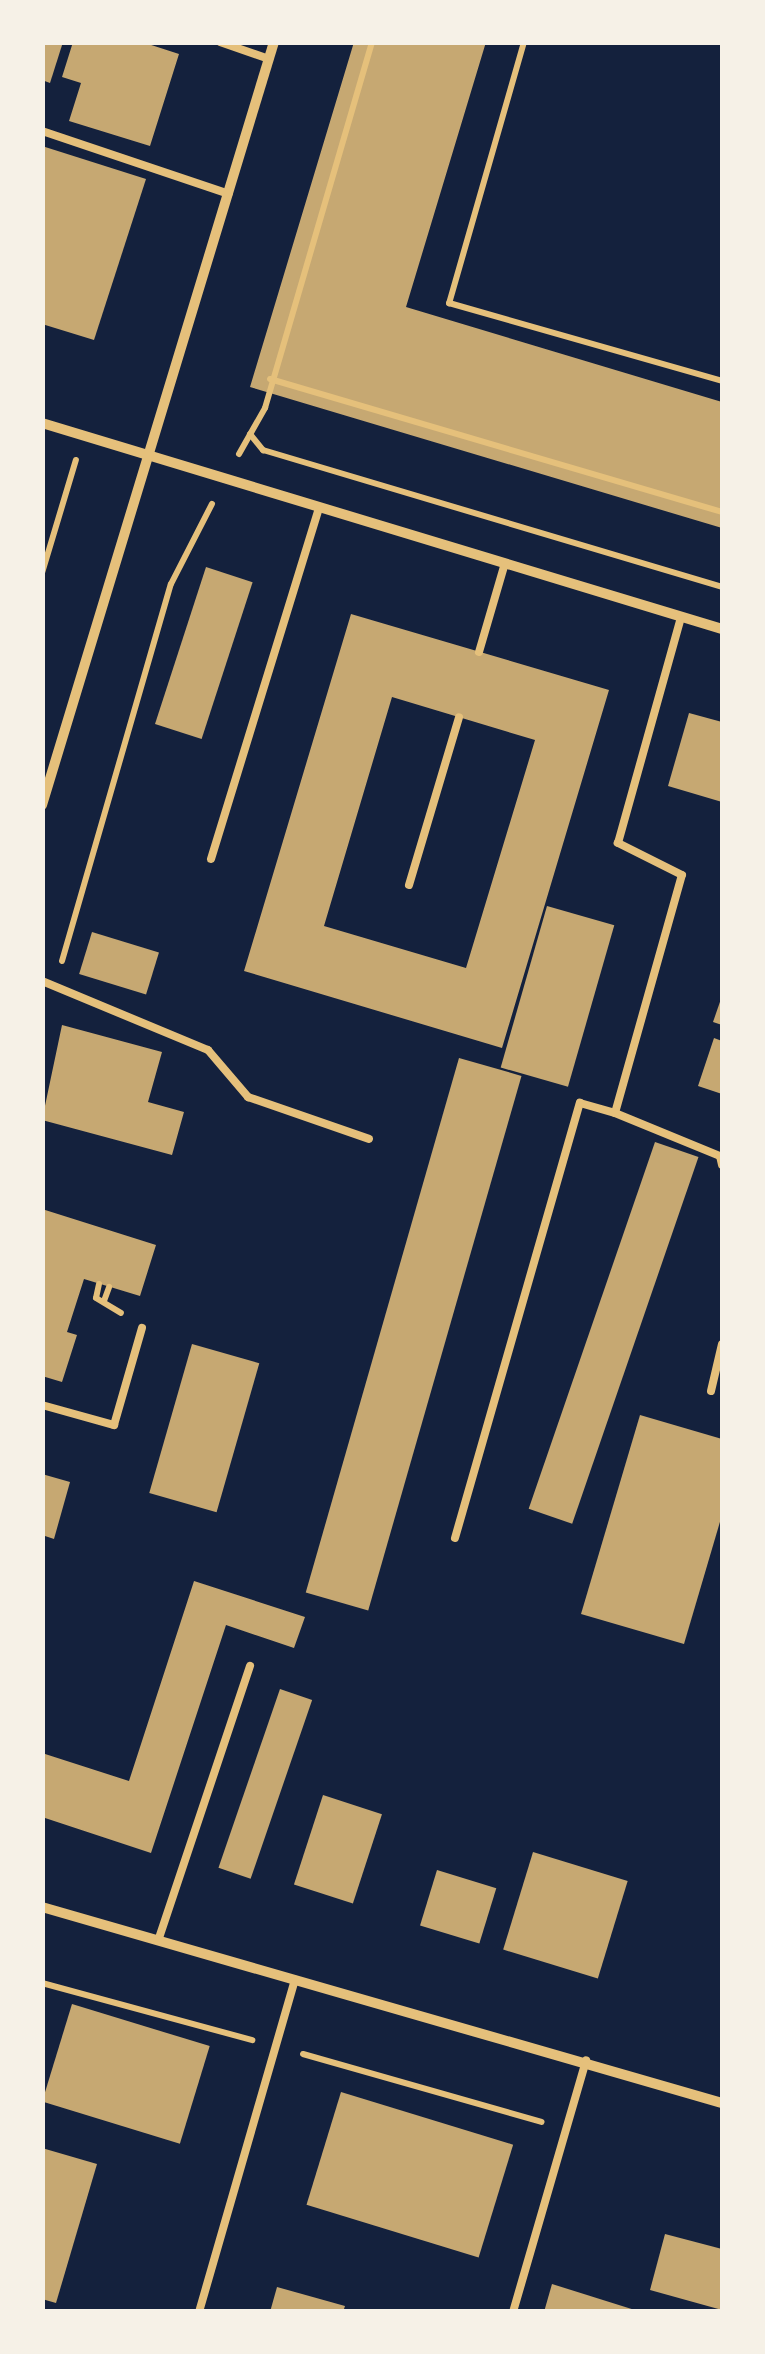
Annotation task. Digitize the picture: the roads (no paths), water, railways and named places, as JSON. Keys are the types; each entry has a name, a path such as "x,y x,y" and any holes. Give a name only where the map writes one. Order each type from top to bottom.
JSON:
{"street":[{"path":"42,805 274,42"},
{"path":"42,422 722,630"},
{"path":"42,1907 586,2060 722,2103"}],"lane":[{"path":"220,42 269,59"},
{"path":"42,130 229,194"},
{"path":"210,860 319,506"},
{"path":"479,652 505,564"},
{"path":"615,1113 682,875 618,843 681,617"},
{"path":"409,885 459,717"},
{"path":"42,980 208,1050 248,1097 370,1139"},
{"path":"455,1538 580,1104 615,1113 720,1156 722,1165"},
{"path":"42,1405 114,1426 142,1328"},
{"path":"710,1390 722,1344"},
{"path":"158,1938 250,1666"},
{"path":"198,2312 295,1980"},
{"path":"513,2312 586,2060"}]}
